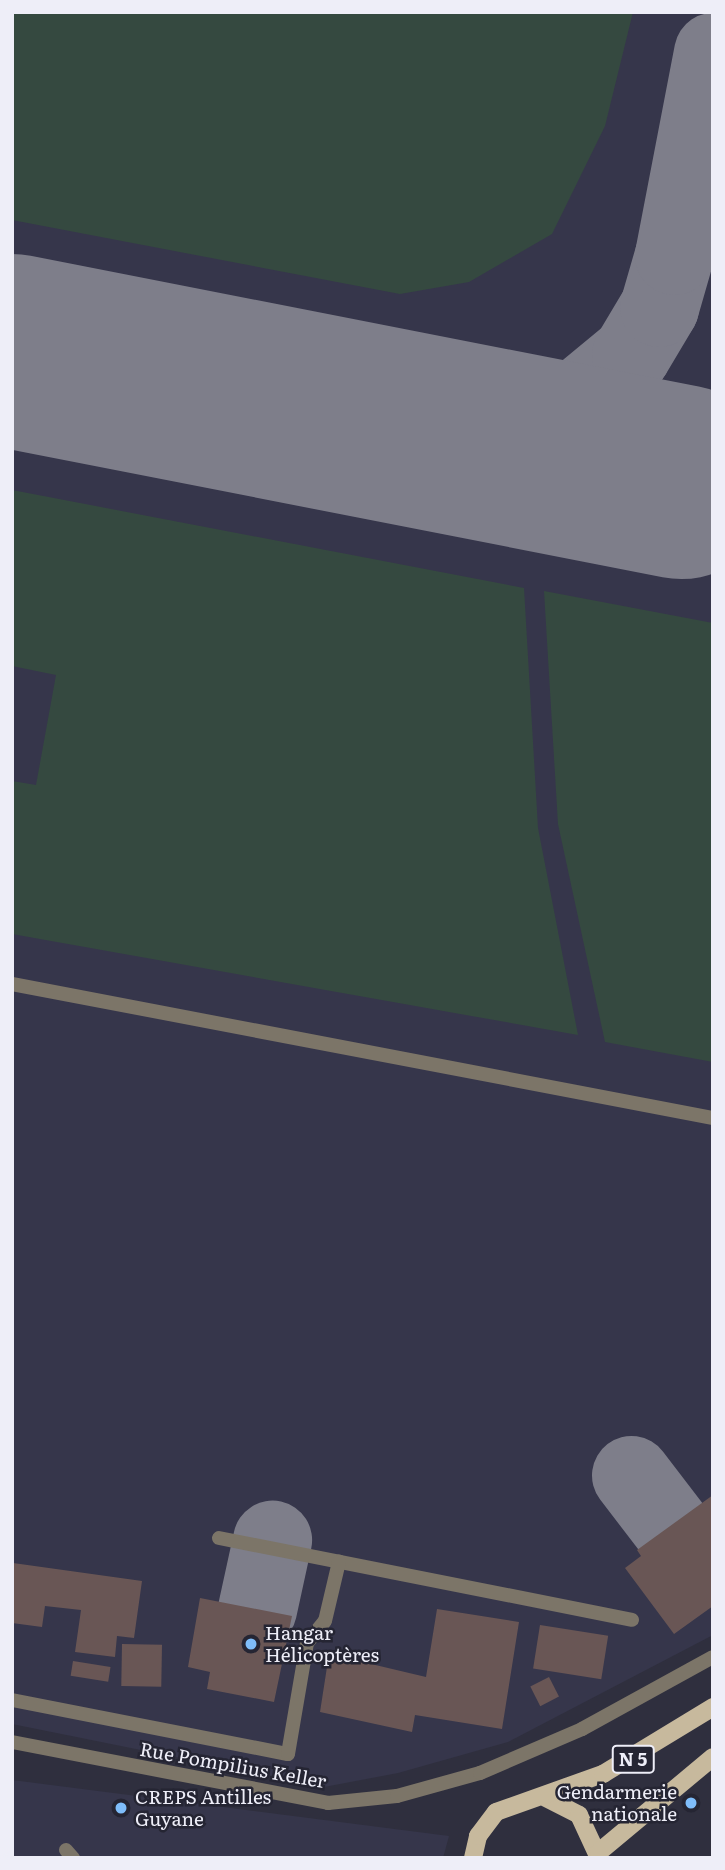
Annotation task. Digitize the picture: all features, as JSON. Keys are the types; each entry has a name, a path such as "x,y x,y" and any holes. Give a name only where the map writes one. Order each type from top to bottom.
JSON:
{"main road":[{"name":"N 5","path":"546,1798 645,1753 713,1707"},
{"name":"N 5","path":"599,1855 713,1757"},
{"path":"473,1858 478,1836 496,1812 523,1799 546,1798 579,1815 599,1855"}],"street":[{"path":"12,984 713,1118"},
{"path":"219,1538 632,1619"},
{"path":"12,1700 288,1754 307,1643 325,1621 339,1562"},
{"name":"Rue Pompilius Keller","path":"12,1742 328,1803 397,1796 480,1773 582,1729 713,1657"}],"shaded area":[{"path":"12,12 713,12 713,1635 508,1742 398,1773 324,1787 12,1724"},
{"name":"CREPS Antilles Guyane","path":"12,1780 449,1836 443,1858 12,1858"}],"green space":[{"path":"12,12 633,12 605,126 552,234 469,282 400,294 12,220"},
{"path":"12,490 524,588 538,828 578,1035 12,934 12,781 36,785 56,675 12,666"},
{"path":"544,591 713,623 713,1062 605,1042 558,824"}],"building":[{"path":"713,1495 713,1606 674,1634 625,1568 641,1556 637,1550"},
{"path":"13,1563 142,1581 134,1638 117,1636 115,1657 75,1652 81,1610 45,1606 42,1627 12,1623"},
{"name":"Hangar Hélicoptères","path":"200,1598 292,1616 274,1702 207,1689 210,1672 188,1667"},
{"path":"437,1609 519,1622 502,1729 415,1715 412,1732 320,1712 329,1654 426,1677"},
{"path":"540,1625 608,1636 601,1679 533,1668"},
{"path":"122,1644 162,1645 161,1687 121,1686"},
{"path":"73,1661 111,1667 108,1682 71,1676"},
{"path":"549,1677 559,1697 540,1706 530,1687"}],"taxiway":[{"path":"429,433 535,419 573,402 631,354 659,307 674,255 713,52"},
{"path":"631,1475 670,1526"},
{"path":"257,1609 272,1540"}],"runway":[{"path":"12,351 681,482"}],"place":[{"name":"Hangar Hélicoptères","path":"251,1644"},
{"name":"Gendarmerie nationale","path":"691,1803"},
{"name":"CREPS Antilles Guyane","path":"121,1808"}]}
